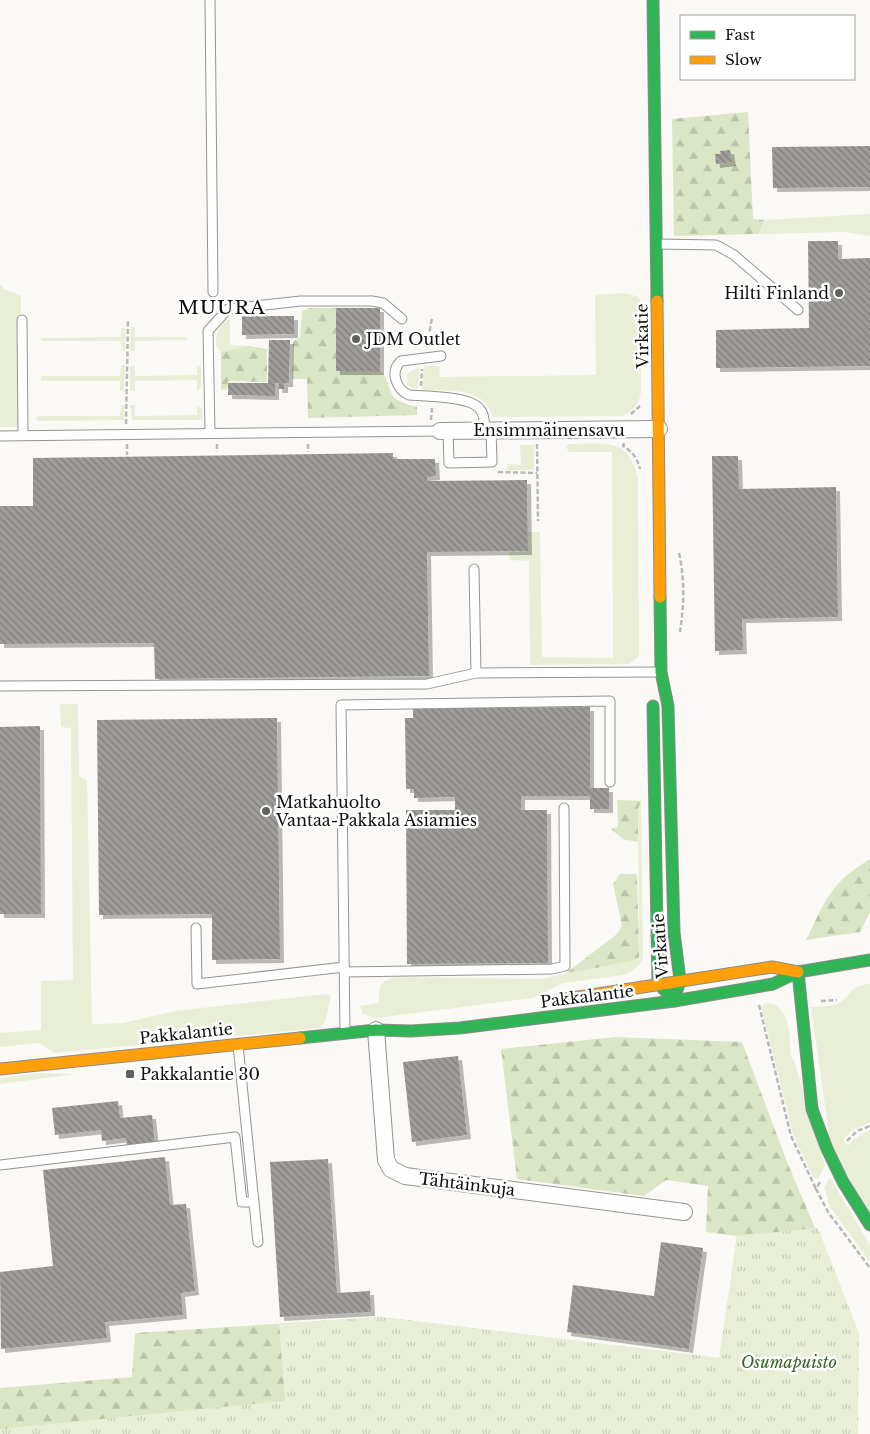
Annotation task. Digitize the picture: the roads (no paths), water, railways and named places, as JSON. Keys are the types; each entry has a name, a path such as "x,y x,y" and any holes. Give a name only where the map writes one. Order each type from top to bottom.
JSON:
{"main road":[{"name":"Virkatie","path":"653,0 662,672 668,706 674,932 680,980 674,1001"},
{"name":"Virkatie","path":"662,672 653,706 658,983 674,1001"},
{"name":"Pakkalantie","path":"0,1069 376,1030 411,1031 460,1028 674,1001 773,984 798,972 870,960"},
{"name":"Pakkalantie","path":"546,1002 638,988 658,983 772,967 798,972"},
{"path":"798,972 812,1109 843,1182 870,1225"},
{"name":"Pakkalantie","path":"376,1030 419,1018"}],"street":[{"name":"Ensimmäinensavu","path":"439,427 488,430 659,429"},
{"name":"Tähtäinkuja","path":"376,1030 386,1160 391,1169 405,1176 684,1212"}],"lane":[{"path":"210,0 213,292"},
{"path":"656,244 716,245 734,255 798,310"},
{"path":"210,432 208,331 228,309 301,301 372,301 383,303 402,319"},
{"path":"22,320 22,434"},
{"path":"0,436 22,434 439,427 449,463 492,462 488,430 484,415 478,406 468,401 409,395 402,392 396,382 397,364 401,361 440,356"},
{"path":"474,569 476,673"},
{"path":"0,686 427,684 476,673 662,672"},
{"path":"345,1033 341,705 610,701 610,782"},
{"path":"196,928 197,984 344,969 552,969 565,966 564,808"},
{"path":"238,1044 258,1242"},
{"path":"0,1165 235,1138 242,1202 254,1202"}],"place":[{"name":"Hilti Finland","path":"839,293"},
{"name":"JDM Outlet","path":"356,339"},
{"name":"Matkahuolto Vantaa-Pakkala Asiamies","path":"266,811"},
{"name":"Pakkalantie 30","path":"130,1074"}],"district":[{"name":"MUURA","path":"222,307"}],"park label":[{"name":"Osumapuisto","path":"789,1362"}]}
